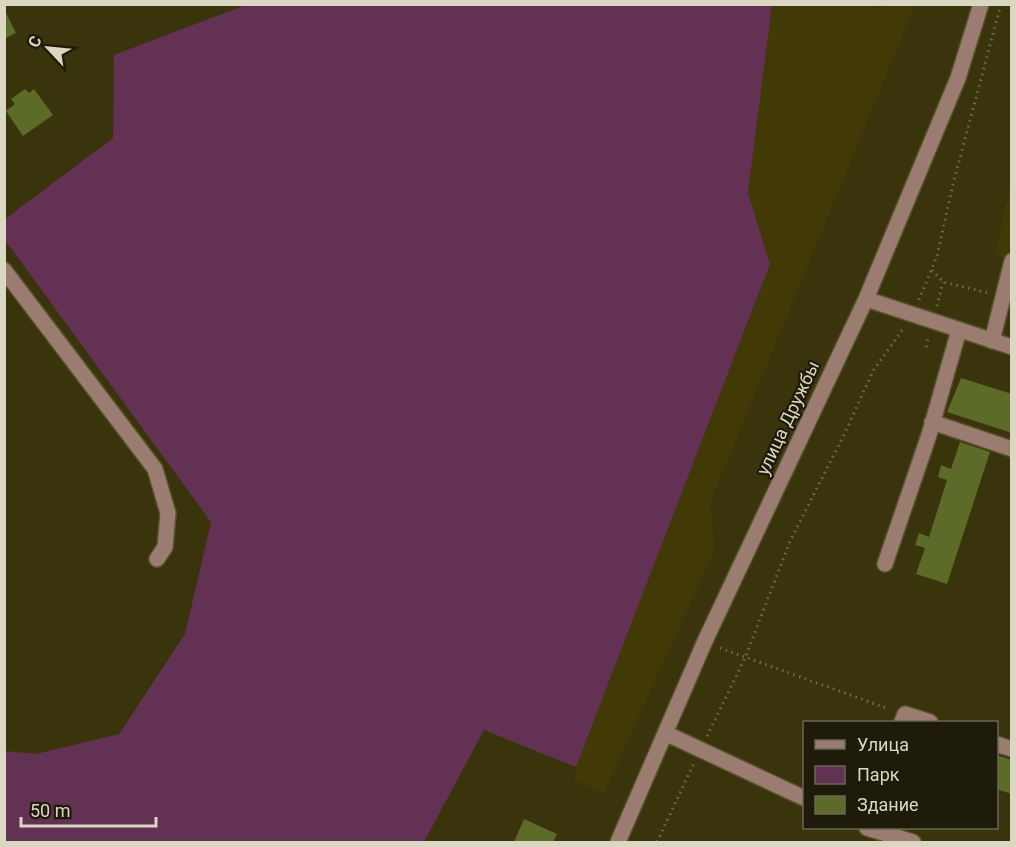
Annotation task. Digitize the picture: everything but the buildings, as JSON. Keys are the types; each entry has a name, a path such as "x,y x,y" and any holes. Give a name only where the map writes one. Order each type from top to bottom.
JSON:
{"street":[{"name":"улица Дружбы","path":"618,843 705,641 866,299 958,78 981,4"},
{"path":"992,341 1011,261"},
{"path":"4,270 155,469 168,513 165,547 157,559"},
{"path":"866,299 1011,347"},
{"path":"885,564 932,422 959,330"},
{"path":"932,422 1011,449"},
{"path":"904,718 920,721"},
{"path":"664,733 803,798"},
{"path":"867,831 913,843"}],"path":[{"path":"657,843 745,658 791,539 843,437 873,371 913,315 932,270 1001,4"},
{"path":"932,270 944,282 1003,296"},
{"path":"705,641 904,718"}],"shaded area":[{"path":"872,4 880,9 882,5 915,5 710,503 715,549 604,793 575,781 576,767 770,264 748,193 772,5"},
{"path":"1011,182 1011,260 995,254"}],"green space":[{"path":"248,4 772,5 748,193 770,264 576,767 484,730 424,842 5,842 5,751 36,754 119,734 185,634 211,522 5,240 5,219 113,138 114,55"}]}
